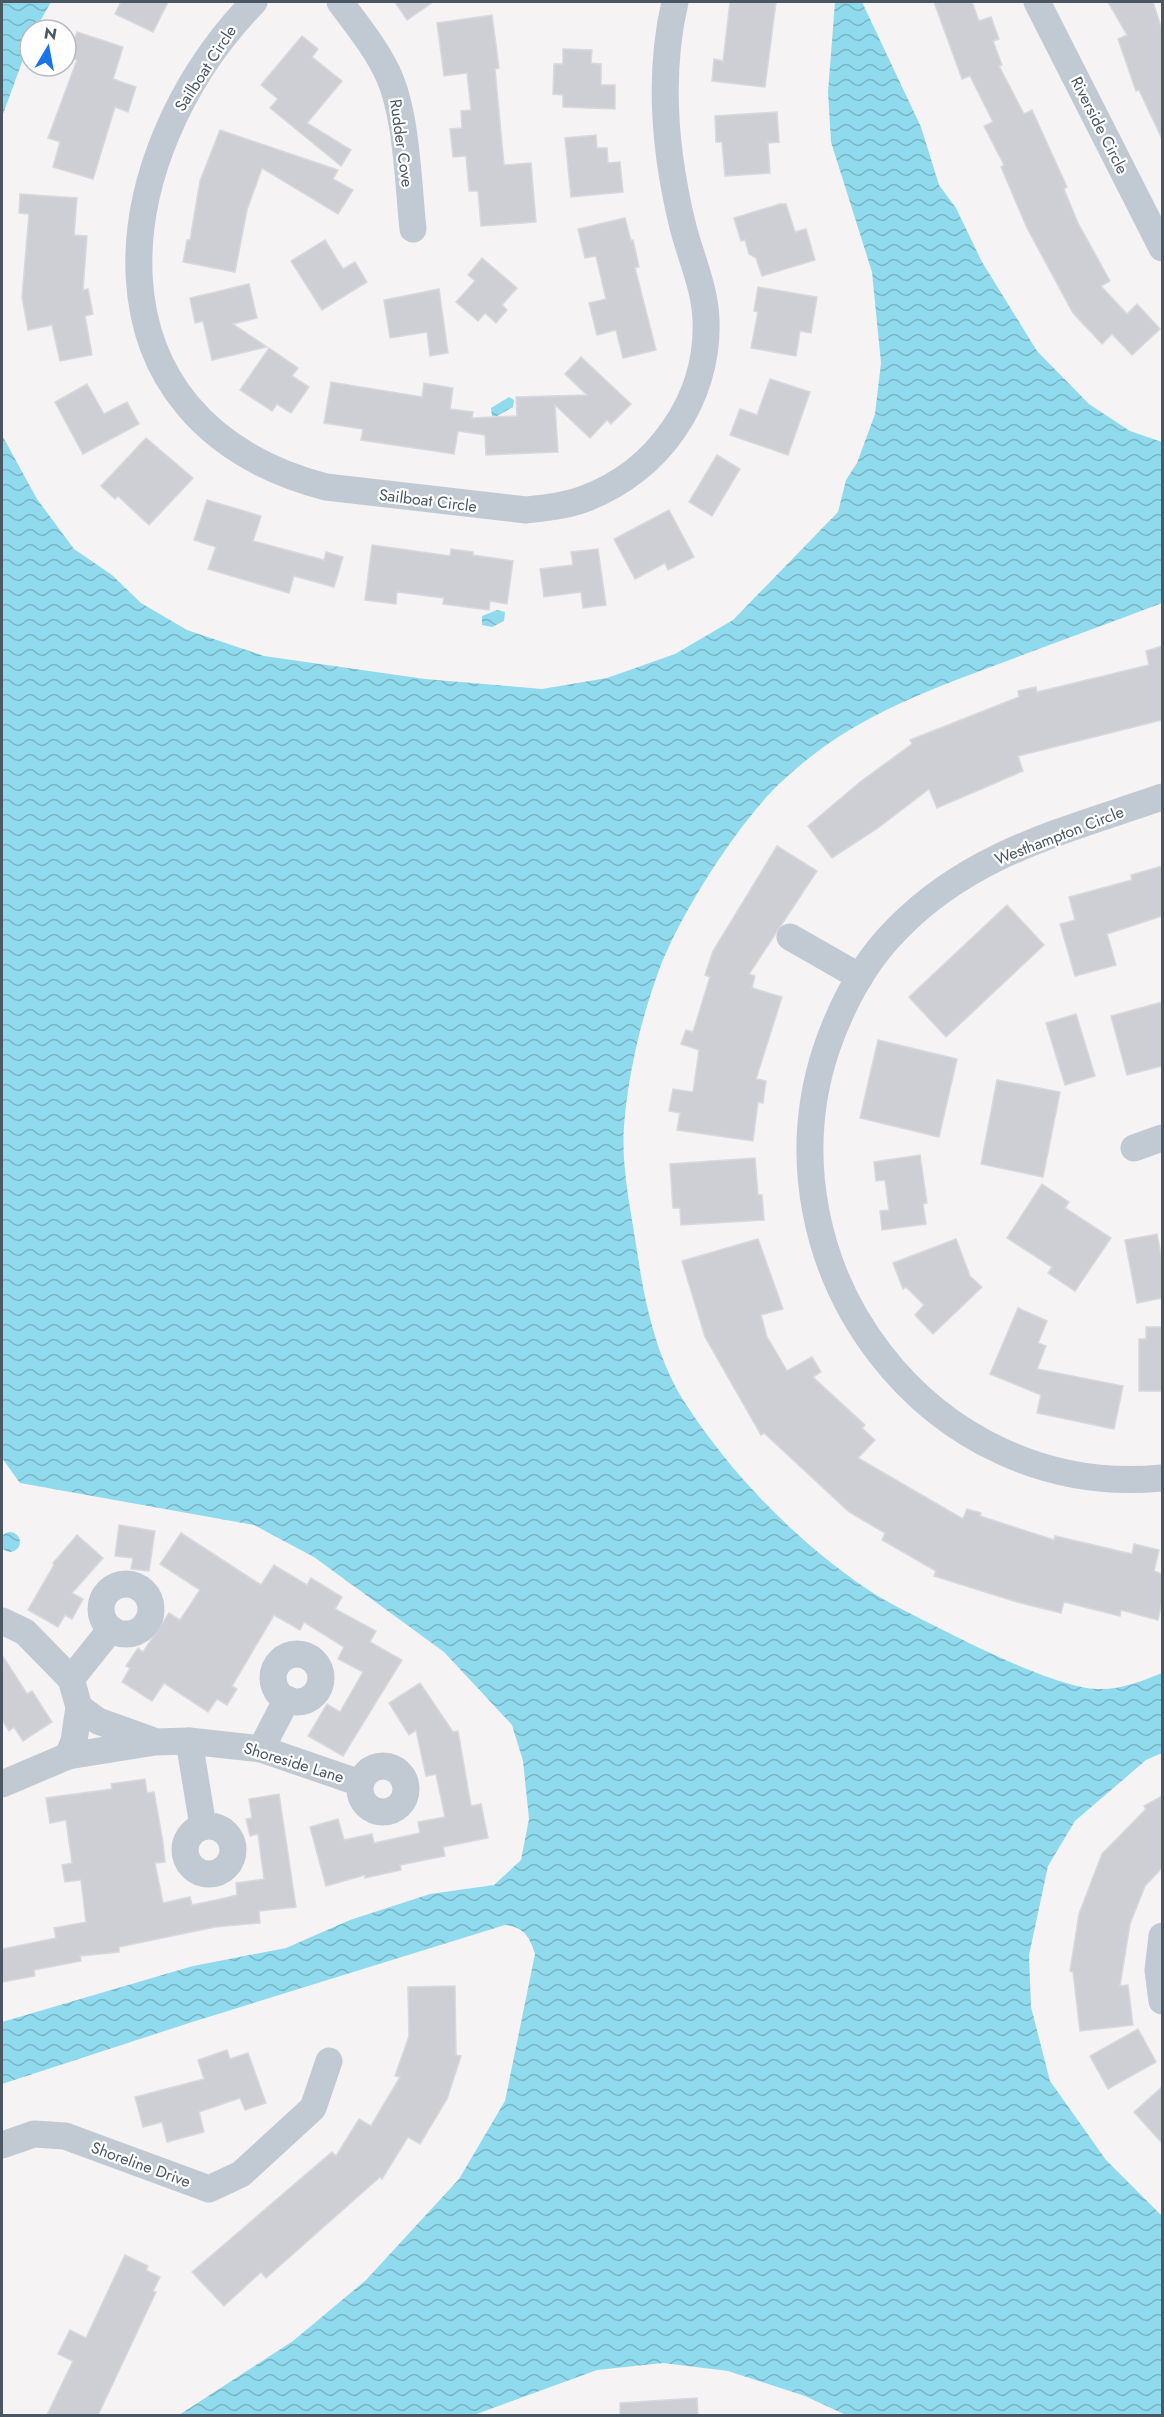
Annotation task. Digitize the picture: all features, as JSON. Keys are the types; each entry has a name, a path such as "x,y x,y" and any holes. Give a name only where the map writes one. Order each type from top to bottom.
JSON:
{"street":[{"name":"Sailboat Circle","path":"254,2 215,46 188,89 164,139 148,187 137,252 138,285 144,317 162,363 178,392 199,417 223,439 264,466 326,487 525,510 555,507 583,500 610,488 634,472 656,453 674,430 688,405 699,377 705,349 704,300 672,172 666,117 666,61 675,2"},
{"name":"Rudder Cove","path":"340,2 377,51 390,76 400,117 413,229"},
{"name":"Riverside Circle","path":"1036,2 1162,248"},
{"name":"Westhampton Circle","path":"1162,796 1015,848 975,867 927,900 895,930 860,977 833,1029 819,1071 809,1143 811,1186 818,1229 832,1271 850,1311 874,1348 902,1381 935,1410 972,1435 1038,1464 1110,1478 1162,1478"},
{"path":"790,937 860,977"},
{"path":"1134,1148 1162,1138"},
{"path":"2,1621 25,1632 71,1679 79,1707 74,1741 68,1756"},
{"path":"71,1679 111,1629"},
{"path":"261,1749 287,1699"},
{"name":"Shoreside Lane","path":"79,1707 109,1726 155,1742"},
{"path":"189,1741 203,1826"},
{"name":"Shoreside Lane","path":"2,1784 68,1756 155,1742 189,1741 261,1749 360,1783"},
{"path":"1162,1936 1158,1970 1162,2001"},
{"name":"Shoreline Drive","path":"2,2145 34,2134 65,2136 210,2189 242,2174 313,2108 328,2061"}],"water":[{"path":"2,2 51,2 42,18 18,18 18,73 2,117"},
{"path":"835,2 862,2 921,127 939,185 956,208 982,262 1037,351 1089,404 1130,431 1162,442 1162,603 942,686 884,711 829,743 777,786 744,825 710,873 680,924 659,970 636,1047 626,1106 623,1142 627,1189 648,1310 666,1367 685,1403 723,1456 790,1528 840,1570 884,1600 975,1646 1041,1674 1081,1687 1106,1689 1131,1684 1162,1673 1162,1753 1146,1760 1075,1821 1048,1866 1029,1955 1031,2007 1050,2081 1106,2160 1162,2216 1162,2415 846,2415 805,2396 728,2371 663,2363 597,2370 474,2415 179,2415 293,2341 366,2280 459,2179 505,2101 535,1954 531,1943 522,1931 505,1925 189,2023 2,2084 2,2022 193,1966 286,1948 350,1920 430,1894 494,1885 521,1860 529,1819 523,1761 512,1725 444,1652 314,1557 254,1525 20,1483 2,1458 2,435 37,499 74,549 112,575 141,603 187,630 264,656 425,679 542,689 607,678 675,654 733,620 838,512 846,480 857,463 875,414 881,363 872,272 831,142 828,92"},
{"path":"509,397 514,400 513,407 497,416 492,416 491,408"},
{"path":"497,610 505,612 504,621 492,627 482,625 482,616"},
{"path":"6,1532 14,1532 20,1538 20,1546 14,1552 6,1552 0,1546 0,1538"}],"building":[{"path":"121,2 168,2 153,32 115,14"},
{"path":"395,2 433,2 407,20"},
{"path":"730,2 776,2 765,87 712,81 714,59 723,61"},
{"path":"934,2 972,2 979,21 991,17 999,39 993,41 1002,65 999,66 1024,114 1032,110 1067,187 1064,189 1078,223 1110,281 1101,286 1127,314 1137,304 1160,329 1132,355 1112,334 1102,344 1073,313 1027,228 1001,167 1004,165 984,126 993,122 970,76 962,79"},
{"path":"1108,2 1153,2 1162,30 1162,139 1139,90 1136,91 1118,39 1127,35"},
{"path":"492,15 499,68 495,69 504,165 531,163 536,222 481,226 478,191 469,191 466,156 453,157 450,129 462,128 461,111 471,110 467,73 444,76 437,23"},
{"path":"78,32 123,47 113,79 136,87 128,112 115,107 93,179 53,167 60,142 48,138 70,78 78,78"},
{"path":"302,36 318,49 312,57 342,81 307,123 351,150 341,166 270,108 278,99 261,85"},
{"path":"563,49 592,50 591,63 601,64 601,85 615,85 615,109 563,107 563,95 553,94 554,64 563,64"},
{"path":"777,112 779,142 768,143 770,173 725,176 722,142 716,142 715,116"},
{"path":"220,130 338,170 333,179 353,190 338,214 262,168 247,210 235,272 183,262 187,240 190,240 200,181"},
{"path":"596,135 597,148 607,148 608,163 620,162 623,192 571,197 565,138"},
{"path":"20,194 77,198 74,235 87,236 83,290 88,289 93,314 85,316 92,355 60,361 52,325 28,330 22,297 29,214 19,213"},
{"path":"786,204 795,232 806,229 815,260 762,276 756,258 749,254 745,240 741,241 734,218"},
{"path":"625,218 631,241 633,240 639,267 635,268 656,350 623,358 616,330 597,335 589,303 606,299 596,256 585,258 578,229"},
{"path":"325,240 343,269 355,262 367,282 322,310 291,261"},
{"path":"482,258 517,288 502,305 507,310 496,323 485,313 478,321 456,302 475,281 468,275"},
{"path":"249,284 257,318 233,324 267,347 212,360 203,321 195,323 190,298"},
{"path":"758,287 817,297 811,333 800,331 796,356 751,348 758,312 754,311"},
{"path":"439,289 448,353 430,356 427,332 390,338 384,300"},
{"path":"269,348 298,368 292,376 309,387 291,413 277,404 272,411 240,390"},
{"path":"581,357 631,404 611,424 607,420 590,438 555,405 558,452 486,455 485,435 458,431 454,454 361,440 363,429 324,423 331,382 422,397 424,383 453,388 450,409 473,412 472,418 517,416 516,397 587,395 565,374"},
{"path":"770,379 810,392 788,455 730,435 740,409 757,415"},
{"path":"87,384 104,414 127,402 139,424 83,454 55,402"},
{"path":"146,438 193,478 149,525 118,496 115,499 101,486"},
{"path":"717,455 740,469 712,516 689,502"},
{"path":"207,500 261,516 253,541 324,560 326,552 343,557 334,587 294,576 289,593 208,569 216,547 194,540"},
{"path":"669,510 694,557 668,570 665,563 635,579 614,539"},
{"path":"372,545 450,556 451,549 513,561 507,604 490,601 489,610 443,604 444,598 397,592 396,604 365,600"},
{"path":"598,549 606,605 583,608 581,592 544,597 540,569 573,565 571,552"},
{"path":"1162,646 1162,720 1018,756 1023,771 937,808 929,789 878,828 832,858 808,826 860,782 912,744 910,740 1019,697 1018,691 1036,687 1037,692 1149,665 1146,651"},
{"path":"777,846 817,871 749,974 755,976 752,988 782,997 756,1079 766,1081 763,1103 758,1102 753,1141 677,1130 680,1113 669,1111 673,1089 693,1092 699,1050 681,1044 686,1030 693,1032 710,977 705,975 713,951"},
{"path":"1162,866 1162,916 1107,934 1116,965 1075,976 1060,924 1075,920 1069,897 1132,880 1131,875"},
{"path":"1007,905 1044,945 946,1037 909,997"},
{"path":"1162,1002 1162,1066 1127,1075 1111,1016"},
{"path":"1076,1014 1095,1076 1065,1085 1046,1023"},
{"path":"878,1040 957,1059 939,1137 860,1118"},
{"path":"997,1080 1060,1092 1043,1177 981,1164"},
{"path":"920,1155 927,1203 923,1204 926,1224 882,1230 880,1211 889,1210 885,1180 876,1181 874,1162"},
{"path":"755,1158 758,1195 762,1195 764,1220 681,1225 680,1208 673,1208 670,1164"},
{"path":"1042,1184 1069,1202 1065,1208 1111,1238 1075,1291 1048,1273 1052,1267 1007,1238"},
{"path":"1157,1234 1162,1260 1162,1298 1137,1303 1125,1240"},
{"path":"758,1239 783,1309 761,1315 767,1337 787,1371 812,1357 821,1372 813,1377 865,1425 862,1428 875,1440 858,1458 963,1519 967,1509 981,1513 980,1516 1054,1540 1055,1536 1132,1554 1134,1544 1159,1550 1154,1571 1162,1574 1162,1602 1158,1620 1121,1610 1120,1616 1064,1602 1061,1613 934,1576 936,1571 882,1540 885,1533 849,1512 764,1433 761,1435 705,1337 682,1261"},
{"path":"956,1239 970,1276 982,1287 933,1334 915,1315 924,1305 906,1287 903,1289 893,1263"},
{"path":"1018,1308 1047,1321 1038,1343 1046,1346 1037,1369 1123,1386 1114,1429 1037,1413 1041,1395 990,1374"},
{"path":"1146,1327 1162,1327 1162,1391 1139,1391 1139,1339 1146,1339"},
{"path":"119,1525 155,1531 149,1571 131,1569 133,1558 115,1556"},
{"path":"181,1533 261,1585 274,1565 307,1585 311,1578 342,1597 335,1609 376,1631 370,1642 402,1660 343,1756 308,1736 327,1704 340,1712 363,1672 338,1659 344,1647 304,1622 300,1630 274,1615 232,1686 237,1689 227,1705 217,1699 208,1712 164,1683 152,1701 122,1682 130,1668 126,1666 138,1648 143,1652 169,1613 180,1620 200,1590 160,1564"},
{"path":"77,1535 103,1558 72,1593 83,1599 72,1619 65,1615 58,1627 28,1610 54,1565 53,1563"},
{"path":"2,1655 27,1694 32,1691 52,1722 23,1741 14,1727 9,1731 2,1720"},
{"path":"420,1683 453,1732 458,1731 471,1806 481,1804 488,1838 443,1847 445,1856 400,1865 401,1870 365,1878 365,1875 326,1886 310,1827 338,1819 344,1840 372,1834 374,1843 420,1833 418,1822 445,1817 436,1774 426,1776 416,1730 409,1735 389,1703"},
{"path":"145,1779 147,1793 154,1792 163,1842 165,1862 155,1863 163,1903 190,1897 192,1905 221,1899 237,1895 236,1883 264,1879 258,1834 250,1836 246,1819 252,1818 249,1799 279,1794 296,1907 259,1911 260,1923 215,1927 119,1947 119,1952 80,1956 81,1961 34,1970 35,1976 2,1982 2,1949 56,1938 54,1928 86,1922 81,1880 65,1882 62,1865 72,1863 66,1820 50,1823 46,1798 112,1789 111,1784"},
{"path":"1162,1796 1162,1868 1145,1886 1130,1924 1120,1986 1128,1985 1133,2025 1080,2031 1073,1972 1070,1971 1079,1914 1102,1854 1146,1809 1144,1806"},
{"path":"455,1986 456,2055 461,2056 447,2099 420,2144 408,2137 382,2179 380,2177 266,2278 261,2272 224,2306 192,2272 332,2152 336,2156 359,2119 371,2126 400,2077 395,2076 409,2036 408,1987"},
{"path":"1138,2029 1156,2062 1108,2089 1090,2056"},
{"path":"227,2050 230,2059 248,2053 266,2103 245,2110 240,2098 199,2112 204,2132 167,2142 162,2122 143,2127 135,2097 204,2079 198,2060"},
{"path":"1162,2087 1162,2143 1134,2112"},
{"path":"125,2255 148,2266 146,2270 160,2277 153,2291 156,2292 98,2415 47,2415 73,2361 58,2354 70,2330 86,2338"},
{"path":"697,2398 698,2415 620,2415 620,2403"}]}
